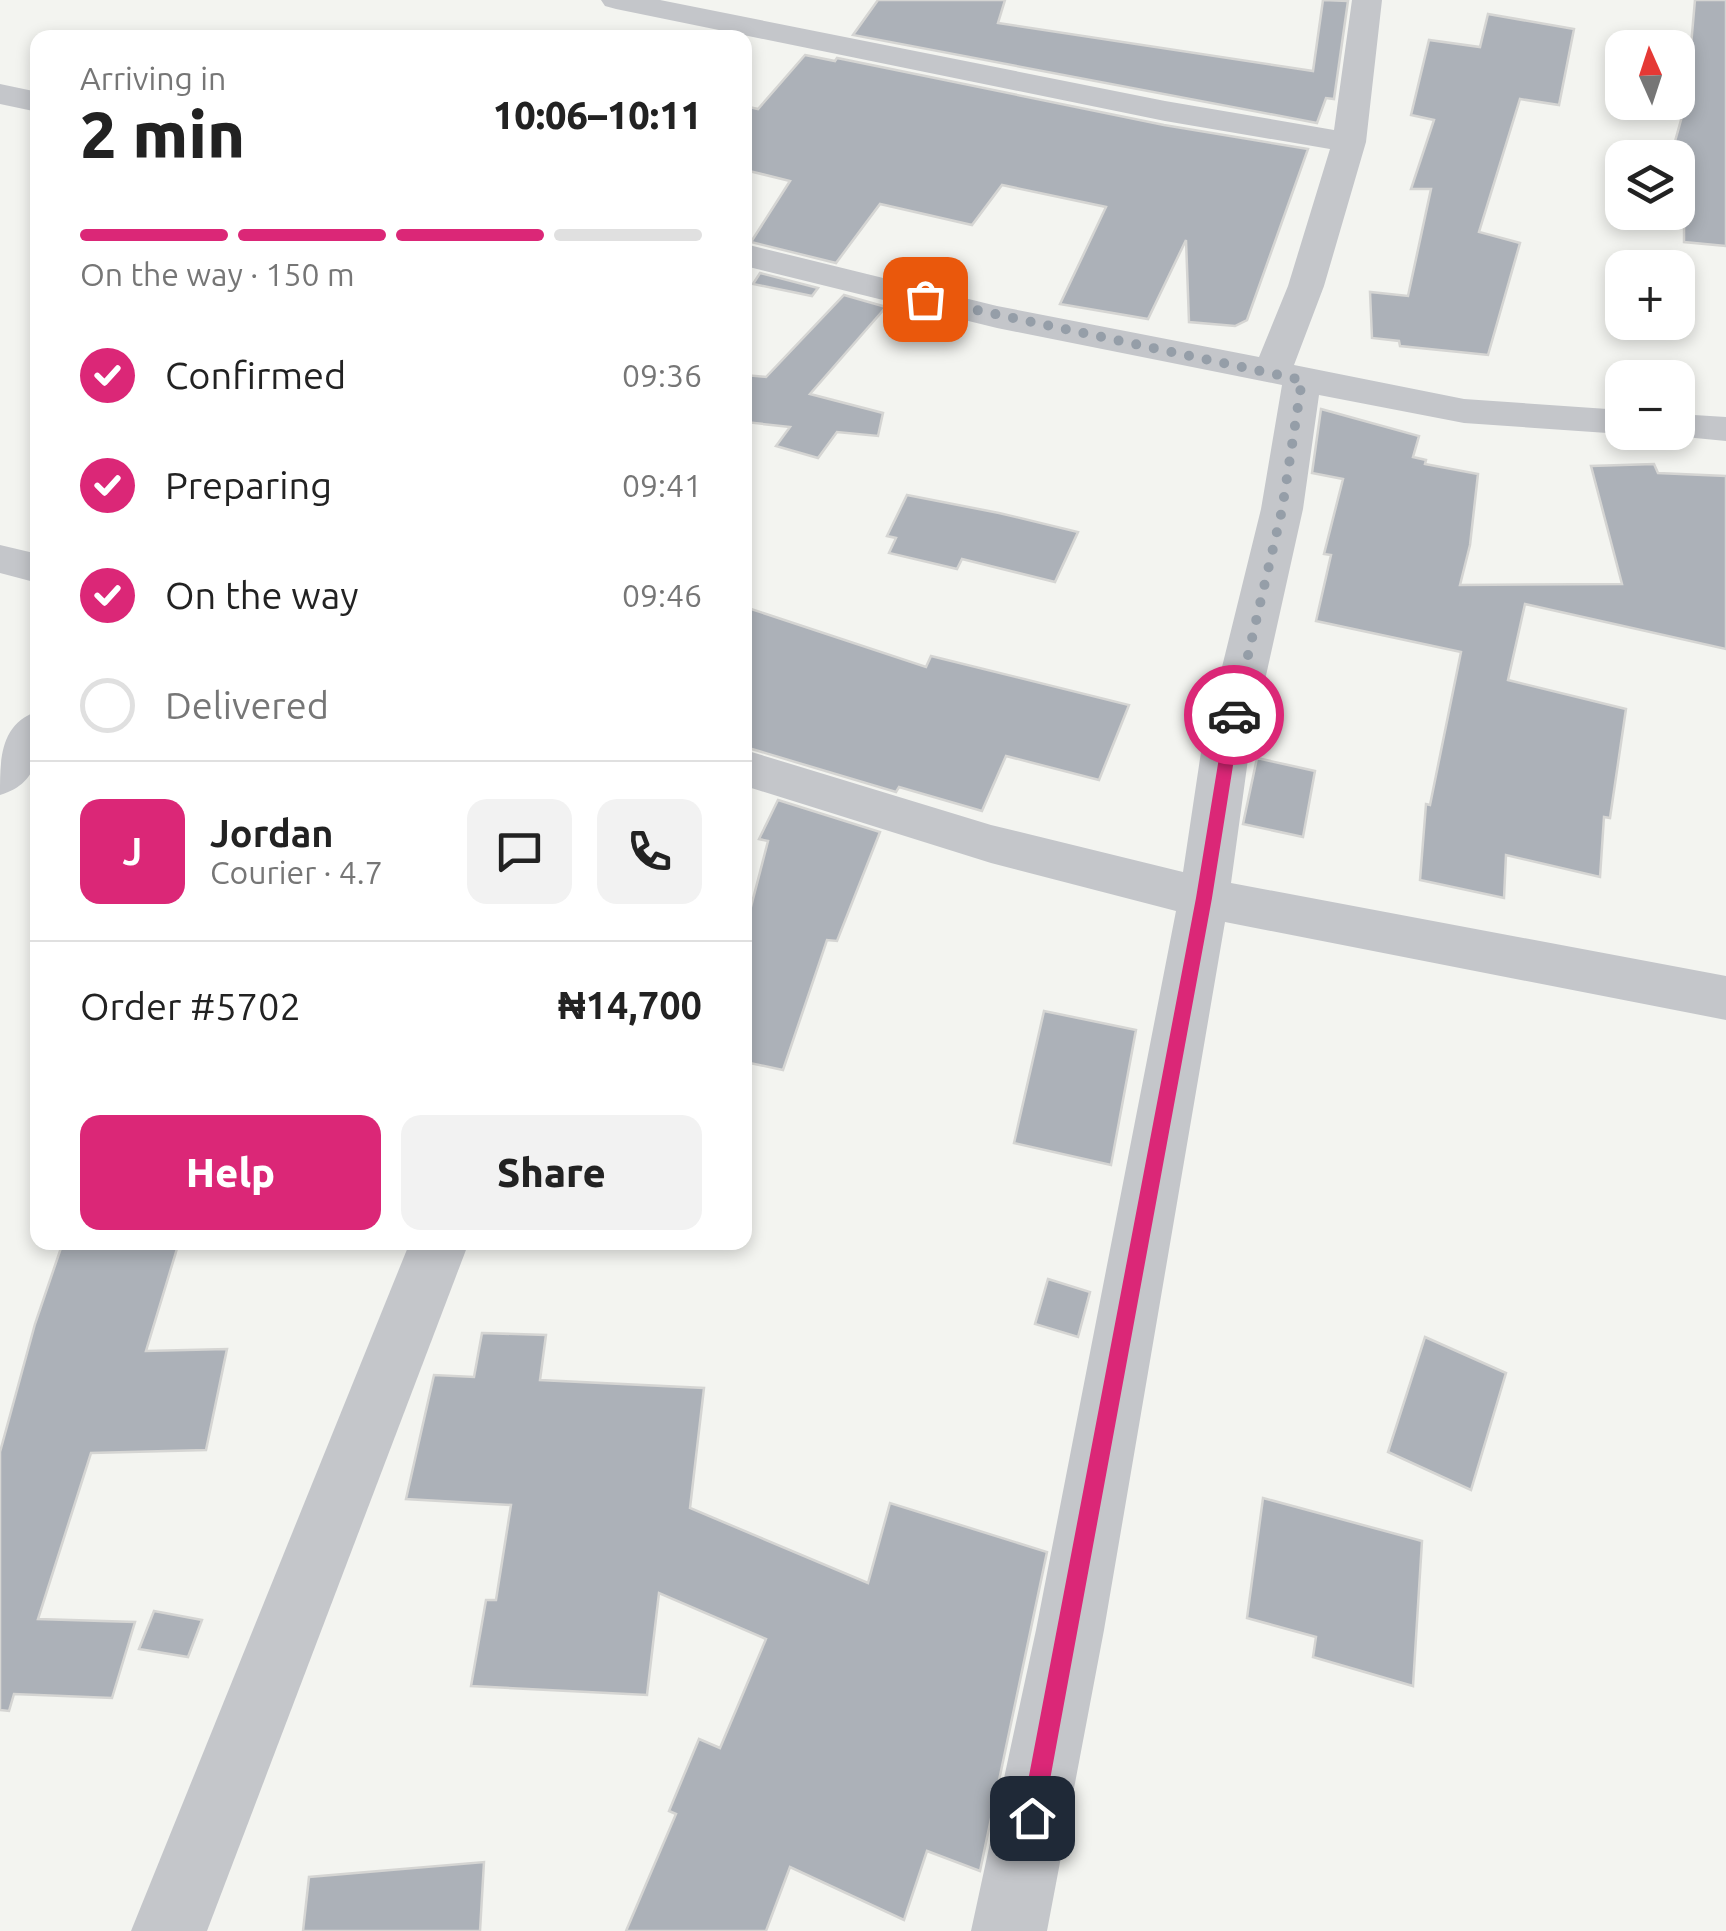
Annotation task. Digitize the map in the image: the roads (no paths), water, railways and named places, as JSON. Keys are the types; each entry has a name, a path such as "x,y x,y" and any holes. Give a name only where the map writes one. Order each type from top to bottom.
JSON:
{"street":[{"path":"616,0 1165,110 1349,142"},
{"path":"1009,1931 1070,1630 1204,898 1225,752 1282,510 1287,375 1306,286 1349,142 1367,0"},
{"path":"0,94 30,100"},
{"path":"752,257 997,317 1464,411 1605,421"},
{"path":"1695,427 1726,429"},
{"path":"0,559 30,567"},
{"path":"0,777 30,738"},
{"path":"752,770 991,844 1204,898 1726,998"},
{"path":"170,1931 437,1250"}]}
